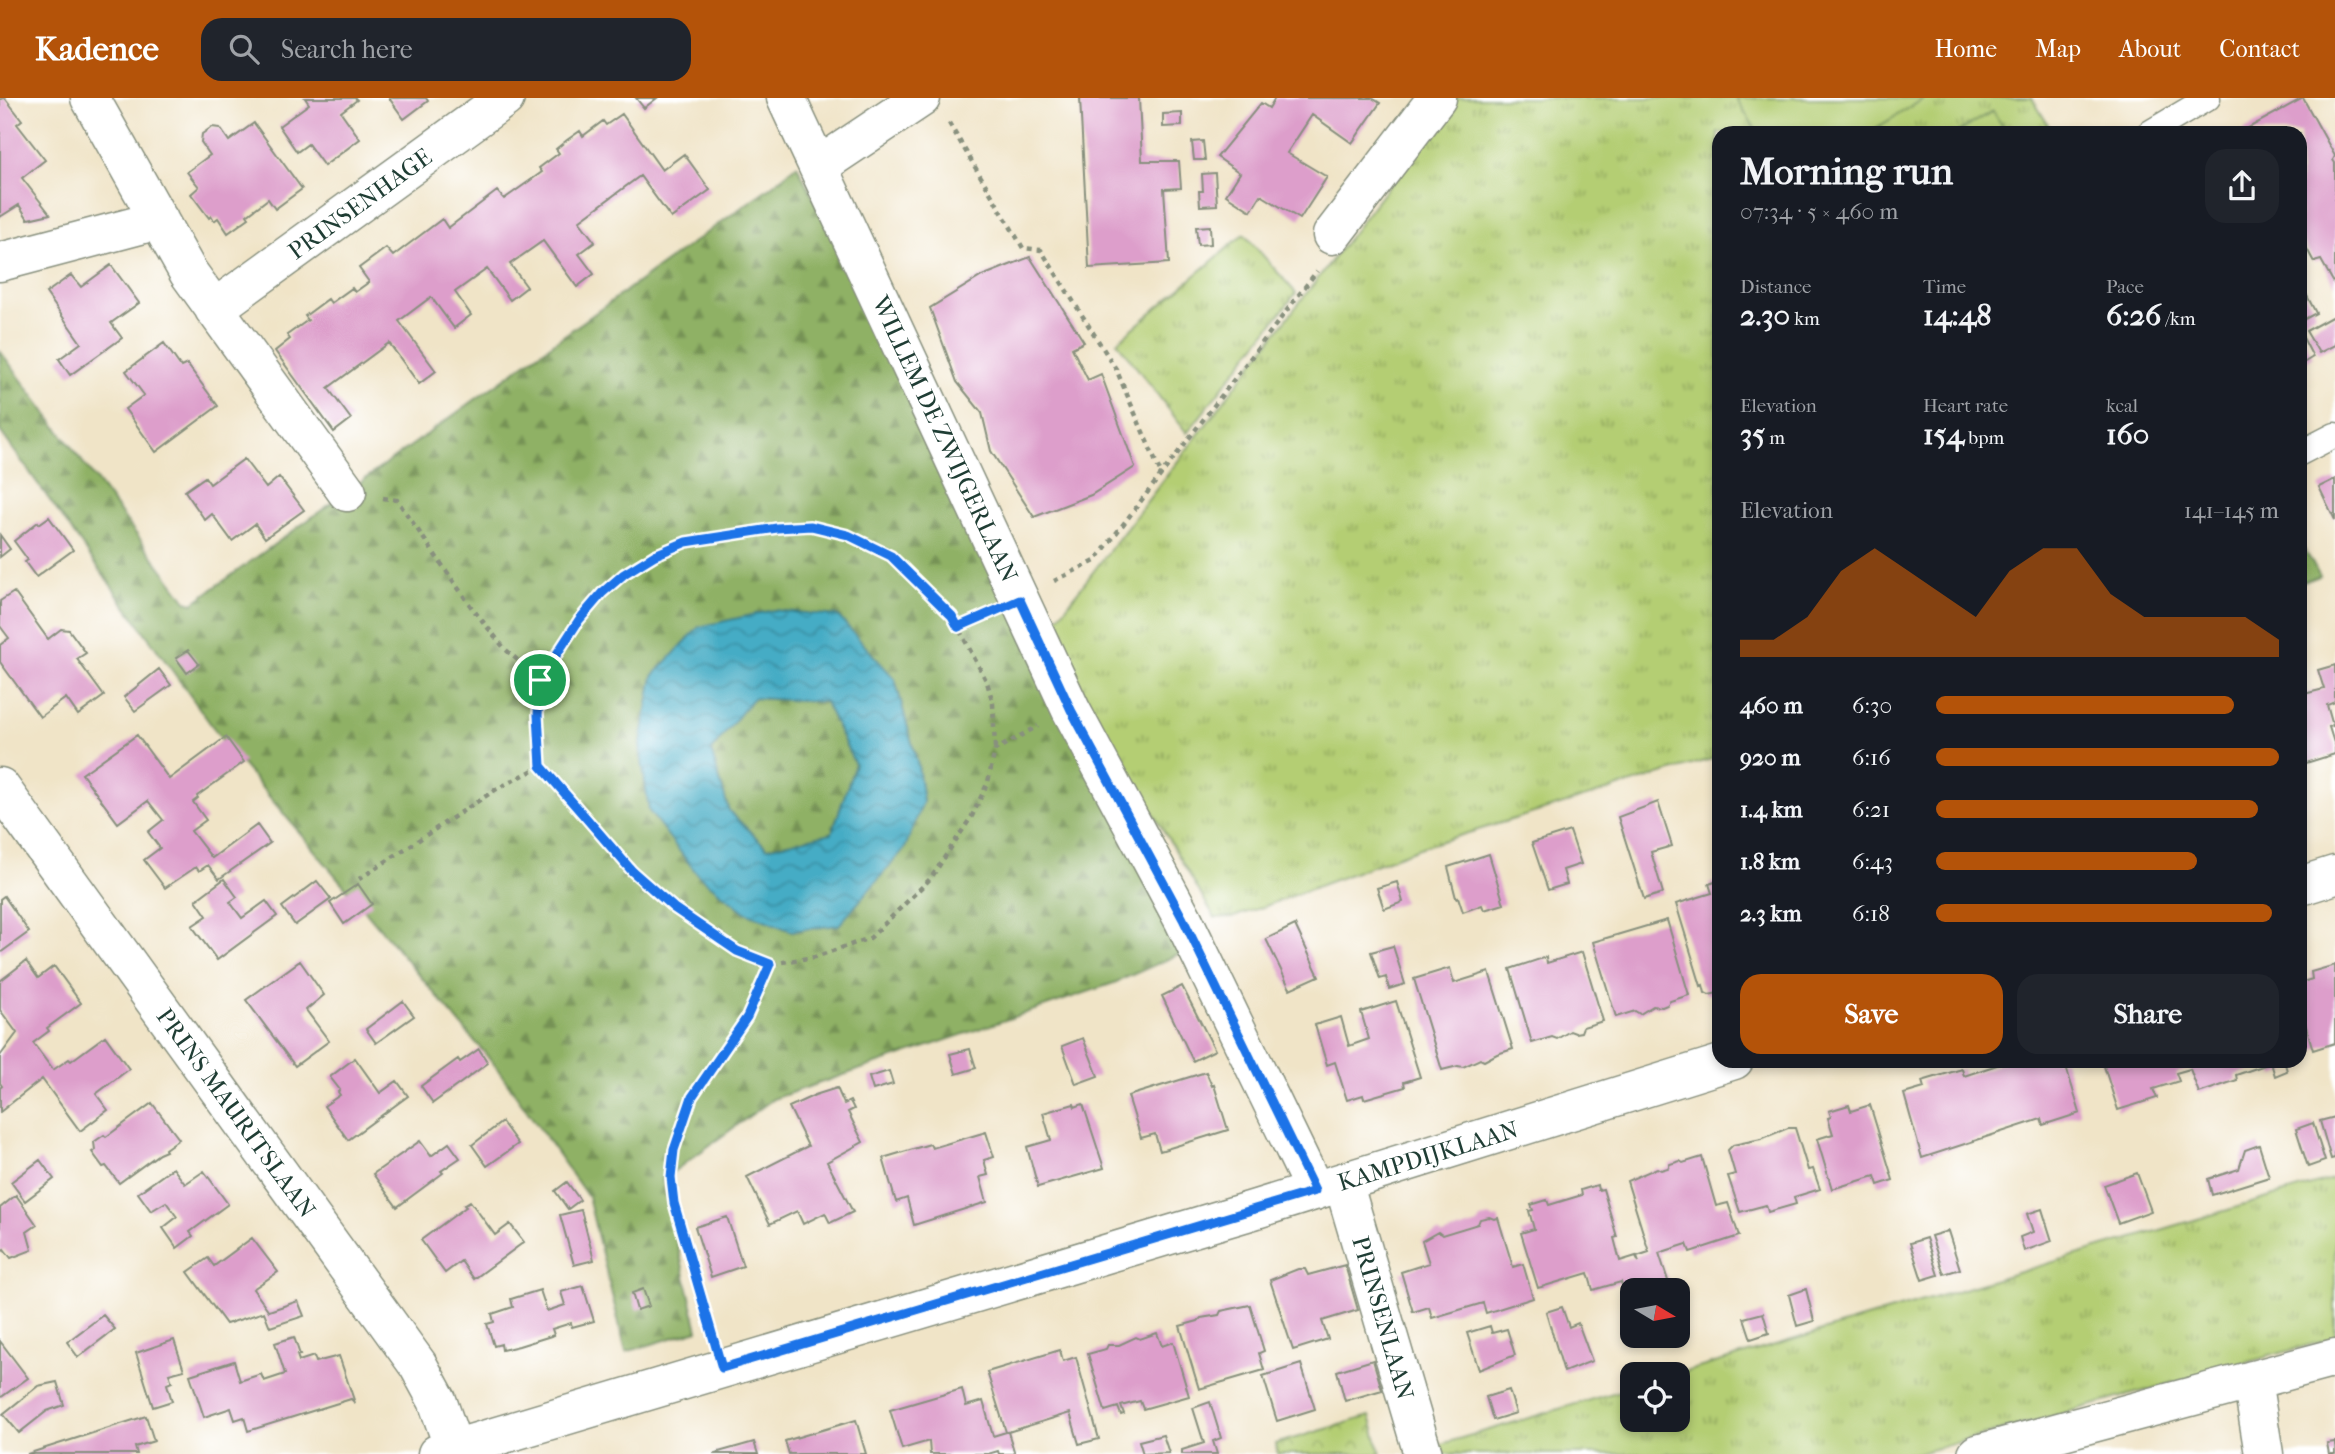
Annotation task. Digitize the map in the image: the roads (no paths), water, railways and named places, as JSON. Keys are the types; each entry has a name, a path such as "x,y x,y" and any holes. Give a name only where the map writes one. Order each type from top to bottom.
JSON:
{"street":[{"path":"90,98 188,272 347,492"},
{"name":"PRINSENHAGE","path":"214,309 505,98"},
{"name":"WILLEM DE ZWIJGERLAAN","path":"786,98 1071,710 1329,1187"},
{"path":"1332,235 1437,98"},
{"path":"819,166 934,110"},
{"path":"0,262 159,220"},
{"name":"PRINS MAURITSLAAN","path":"0,788 418,1365 437,1400 445,1451"},
{"path":"2307,884 2335,875"},
{"name":"KAMPDIJKLAAN","path":"445,1451 497,1446 722,1368 1329,1187 1712,1067"},
{"name":"PRINSENLAAN","path":"1329,1187 1423,1454"},
{"path":"1977,1454 2335,1358"},
{"path":"2252,1380 2264,1454"}],"lane":[{"path":"2161,126 2208,98"},
{"path":"2307,449 2335,435"}],"water":[{"path":"773,610 838,616 895,679 918,766 923,802 905,848 839,925 791,931 745,912 698,875 649,811 640,747 653,676 699,627","holes":["753,698 825,702 855,764 832,833 767,848 729,811 711,751"]}]}
